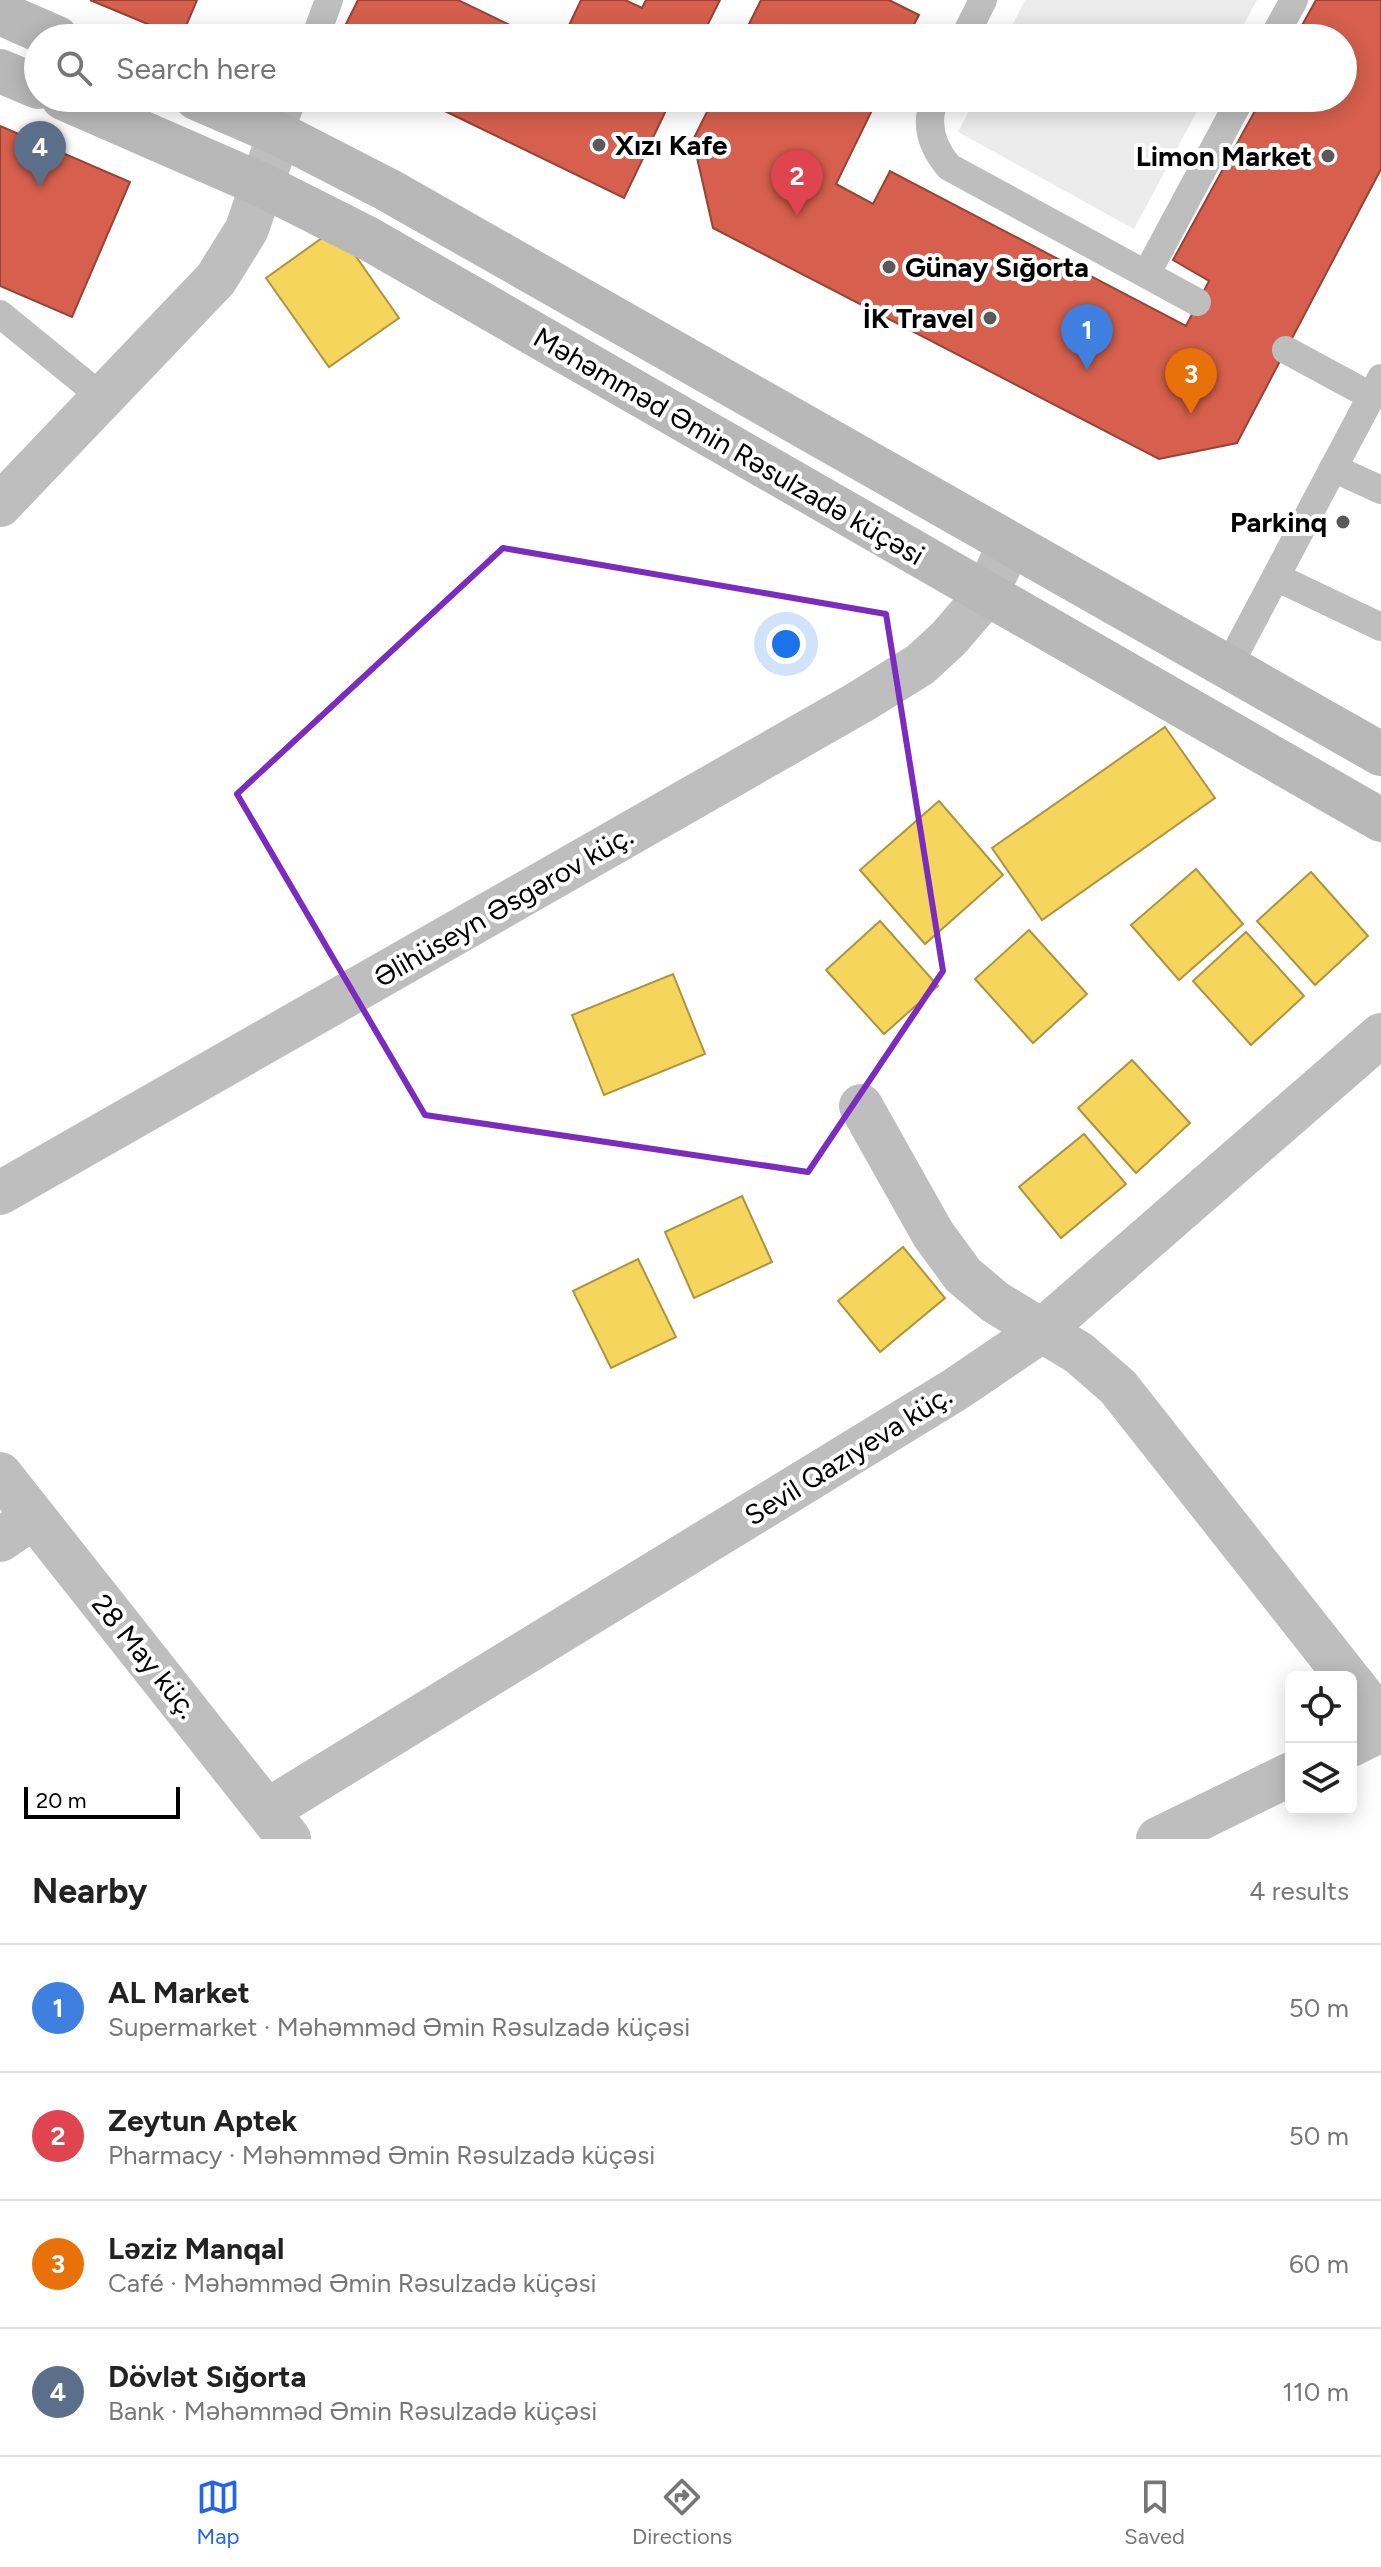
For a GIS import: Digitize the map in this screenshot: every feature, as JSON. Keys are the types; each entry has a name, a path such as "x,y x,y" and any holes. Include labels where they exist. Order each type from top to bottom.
{"main road":[{"path":"0,13 25,24"},
{"path":"0,71 24,81"},
{"name":"Məhəmməd Əmin Rəsulzadə küçəsi","path":"95,112 262,185 369,239 1381,820"},
{"name":"Məhəmməd Əmin Rəsulzadə küçəsi","path":"266,112 286,116 388,190 1381,754"}],"street":[{"path":"0,505 216,279 247,229 286,116"},
{"name":"Əlihüseyn Əsgərov küç.","path":"0,1193 860,702 921,664 986,595 1009,545"},
{"name":"Sevil Qazıyeva küç.","path":"278,1824 1040,1332 1381,1035"},
{"path":"861,1106 933,1234 963,1275 995,1302 1079,1353 1118,1387 1343,1671"},
{"name":"28 May küç.","path":"0,1474 17,1529 278,1824"},
{"path":"1357,1689 1381,1720"},
{"path":"1355,1743 1381,1730"},
{"path":"1158,1839 1285,1777"}],"lane":[{"path":"320,24 329,0"},
{"path":"971,24 983,0"},
{"path":"1281,24 1294,0"},
{"path":"933,112 930,131 934,149 949,167 1197,302"},
{"path":"1147,273 1233,112"},
{"path":"0,314 103,398"},
{"path":"1227,669 1376,387 1286,350"},
{"path":"1333,468 1381,490"},
{"path":"1276,577 1381,627"}],"highlighted area":[{"path":"503,548 886,614 943,971 808,1172 425,1115 237,794"}],"shaded area":[{"path":"1025,0 1257,0 1244,24 1013,24"},
{"path":"969,112 1197,112 1134,229 958,132"}],"building: Homes":[{"path":"336,228 399,318 329,367 266,278"},
{"path":"1165,727 1215,798 1042,920 992,848"},
{"path":"939,801 1003,875 925,944 860,870"},
{"path":"1196,869 1243,924 1179,980 1131,925"},
{"path":"1311,872 1368,936 1315,985 1257,921"},
{"path":"880,921 938,986 884,1034 826,970"},
{"path":"1029,930 1087,994 1033,1043 975,979"},
{"path":"1246,932 1304,996 1251,1045 1193,981"},
{"path":"673,974 705,1054 604,1095 572,1015"},
{"path":"1132,1060 1190,1123 1136,1173 1078,1108"},
{"path":"1084,1134 1126,1184 1061,1238 1019,1187"},
{"path":"742,1196 772,1262 694,1298 665,1232"},
{"path":"903,1247 945,1298 880,1352 838,1301"},
{"path":"638,1259 676,1337 611,1368 573,1291"}],"building: Shops":[{"path":"90,0 197,0 187,24 147,24"},
{"path":"358,0 458,0 508,24 346,24"},
{"path":"581,0 625,0 642,8 646,0 720,0 708,24 570,24"},
{"path":"761,0 889,0 919,15 914,24 749,24"},
{"path":"1316,0 1381,0 1381,169 1237,443 1159,459 713,228 693,140 707,112 871,112 836,184 873,204 890,171 1186,326 1209,281 1173,260 1254,112 1357,112 1357,24 1303,24"},
{"path":"447,112 665,112 624,198"},
{"path":"0,126 130,182 72,317 0,286"}],"place":[{"name":"Xızı Kafe","path":"599,145"},
{"name":"Limon Market","path":"1328,156"},
{"name":"Dövlət Sığorta","path":"40,187"},
{"name":"Zeytun Aptek","path":"797,216"},
{"name":"Günay Sığorta","path":"889,267"},
{"name":"İK Travel","path":"990,318"},
{"name":"AL Market","path":"1087,370"},
{"name":"Ləziz Manqal","path":"1191,414"},
{"name":"Parkinq","path":"1343,522"}]}
